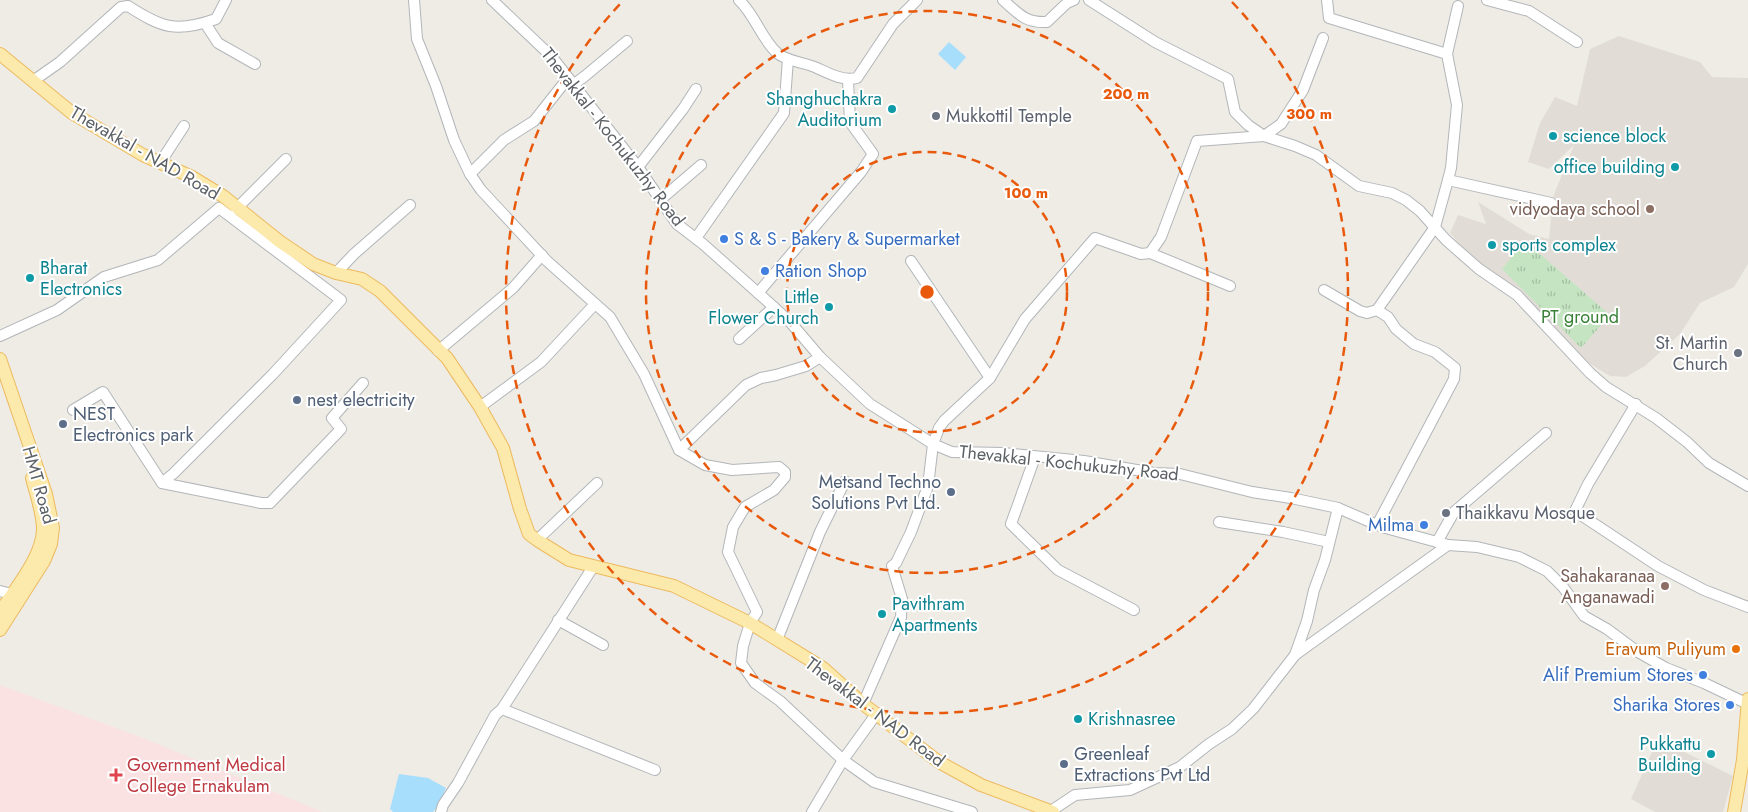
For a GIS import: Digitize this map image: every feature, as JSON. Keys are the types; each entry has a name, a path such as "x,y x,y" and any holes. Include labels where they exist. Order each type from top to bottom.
{"main road":[{"name":"Thevakkal - NAD Road","path":"0,54 72,112 143,155 192,177 222,196 278,241 313,264 336,273 362,279 380,291 447,358 480,406 503,448 529,534 537,540 569,560 674,586 750,623 822,668 863,704 939,762 980,785 1052,812"},
{"name":"HMT Road","path":"0,359 6,382 46,494 51,544 44,561 0,630"},
{"name":"HMT Road","path":"0,384 48,528"},
{"name":"HMT Road","path":"0,612 6,592 37,553 48,528"},
{"path":"1734,812 1745,761 1748,700"}],"street":[{"path":"33,81 60,62 121,7 128,6 152,21 169,27 187,27 216,19 226,0"},
{"path":"414,0 417,39 436,86 454,140 470,174 480,190 542,255 610,317 644,374 679,450 705,465 732,470 779,467 785,472 784,477 774,490 745,507 733,527 728,552 756,612 742,646 741,663 743,668 755,683 780,701 843,760 874,782 972,812"},
{"name":"Thevakkal - Kochukuzhy Road","path":"492,0 552,57 638,167 677,224 696,238 774,307 791,323 820,357 870,404 933,444 952,452 1003,453 1084,461 1154,473 1180,474 1252,492 1338,508 1376,525 1448,545 1476,547 1519,557 1546,571 1563,587 1584,616 1607,629 1638,652 1666,668 1748,704"},
{"path":"739,0 778,54 848,80 857,78 893,24 917,0"},
{"path":"1003,0 1031,22 1047,22 1067,3 1074,0"},
{"path":"1089,0 1155,42 1228,79 1235,112 1248,125 1264,136 1316,155 1359,186 1392,193 1406,200 1420,211 1446,240 1479,269 1517,295 1590,374 1606,387 1636,404 1687,442 1709,463 1748,486"},
{"path":"1327,0 1329,18 1447,54"},
{"path":"1487,0 1530,11 1577,42"},
{"path":"1324,290 1360,312 1367,313 1377,310 1435,227 1451,168 1457,105 1447,54 1458,6"},
{"path":"205,23 218,42 255,64"},
{"path":"1150,253 1161,236 1197,141 1264,136 1281,124 1303,90 1323,38"},
{"path":"470,174 504,140 534,121 570,81 585,76 627,41"},
{"path":"696,238 784,113 788,59"},
{"path":"758,293 861,172 873,154 850,122 848,80"},
{"path":"638,167 683,109 696,89"},
{"path":"160,163 184,126"},
{"path":"236,209 286,159"},
{"path":"660,200 700,165"},
{"path":"1448,180 1551,203"},
{"path":"336,273 354,254 410,206"},
{"path":"0,336 57,310 104,277 158,260 219,208 341,300 273,374 174,473 162,482"},
{"path":"863,704 901,617 902,599 892,566 896,563 911,532 928,486 933,444 944,421 990,378 1025,319 1095,238 1141,254 1150,253 1230,286"},
{"path":"438,351 512,288 542,255"},
{"path":"911,261 990,378"},
{"path":"480,406 540,362 595,304"},
{"path":"739,339 774,307"},
{"path":"1376,525 1454,379 1454,368 1435,352 1414,344 1396,329 1388,317 1377,310"},
{"path":"679,450 746,385 761,378 806,366 820,357"},
{"path":"73,410 103,392 162,482 262,504 270,503 342,429 332,418 363,383"},
{"path":"1636,404 1588,484 1575,510 1658,566 1704,590 1748,607"},
{"path":"1437,542 1454,512 1546,433"},
{"path":"1035,457 1011,524 1058,570 1134,610"},
{"path":"777,640 820,532 845,481"},
{"path":"537,540 598,483"},
{"path":"1295,655 1314,590 1326,560 1338,508"},
{"path":"1218,522 1283,532 1329,542"},
{"path":"1052,812 1075,794 1130,790 1180,767 1232,729 1253,709 1295,655 1448,545"},
{"path":"441,812 443,805 458,783 495,715 502,709 593,566"},
{"path":"558,620 603,645"},
{"path":"502,709 655,770"},
{"path":"812,812 843,760 877,713"}],"shaded area":[{"name":"vidyodaya school","path":"1619,36 1700,62 1712,77 1748,78 1748,264 1734,287 1700,303 1680,334 1645,366 1626,377 1610,376 1572,353 1554,326 1463,248 1450,233 1458,215 1486,224 1478,202 1529,234 1549,239 1553,197 1574,145 1549,169 1528,162 1540,123 1555,97 1577,106 1590,49"},
{"name":"Government Medical College Ernakulam","path":"0,685 143,738 323,812 0,812"},
{"path":"1658,739 1733,776 1723,812 1655,812 1631,799"}],"green space":[{"name":"PT ground","path":"1525,241 1610,315 1581,348 1502,269"}],"water":[{"path":"949,42 966,57 955,70 938,54"},
{"path":"399,774 428,778 446,788 433,812 393,812 390,809"}],"place":[{"name":"Shanghuchakra Auditorium","path":"892,109"},
{"name":"Mukkottil Temple","path":"936,116"},
{"name":"science block","path":"1553,136"},
{"name":"office building","path":"1675,167"},
{"name":"vidyodaya school","path":"1650,209"},
{"name":"S & S - Bakery & Supermarket","path":"724,239"},
{"name":"sports complex","path":"1492,245"},
{"name":"Ration Shop","path":"765,271"},
{"name":"Bharat Electronics","path":"30,278"},
{"name":"Little Flower Church","path":"829,307"},
{"name":"St. Martin Church","path":"1738,353"},
{"name":"nest electricity","path":"297,400"},
{"name":"NEST Electronics park","path":"63,424"},
{"name":"Metsand Techno Solutions Pvt Ltd.","path":"951,492"},
{"name":"Thaikkavu Mosque","path":"1446,513"},
{"name":"Milma","path":"1424,525"},
{"name":"Sahakaranaa Anganawadi","path":"1665,586"},
{"name":"Pavithram Apartments","path":"882,614"},
{"name":"Eravum Puliyum","path":"1736,649"},
{"name":"Alif Premium Stores","path":"1703,675"},
{"name":"Sharika Stores","path":"1730,705"},
{"name":"Krishnasree","path":"1078,719"},
{"name":"Pukkattu Building","path":"1711,754"},
{"name":"Greenleaf Extractions Pvt Ltd","path":"1064,764"},
{"name":"Government Medical College Ernakulam","path":"116,775"}]}
